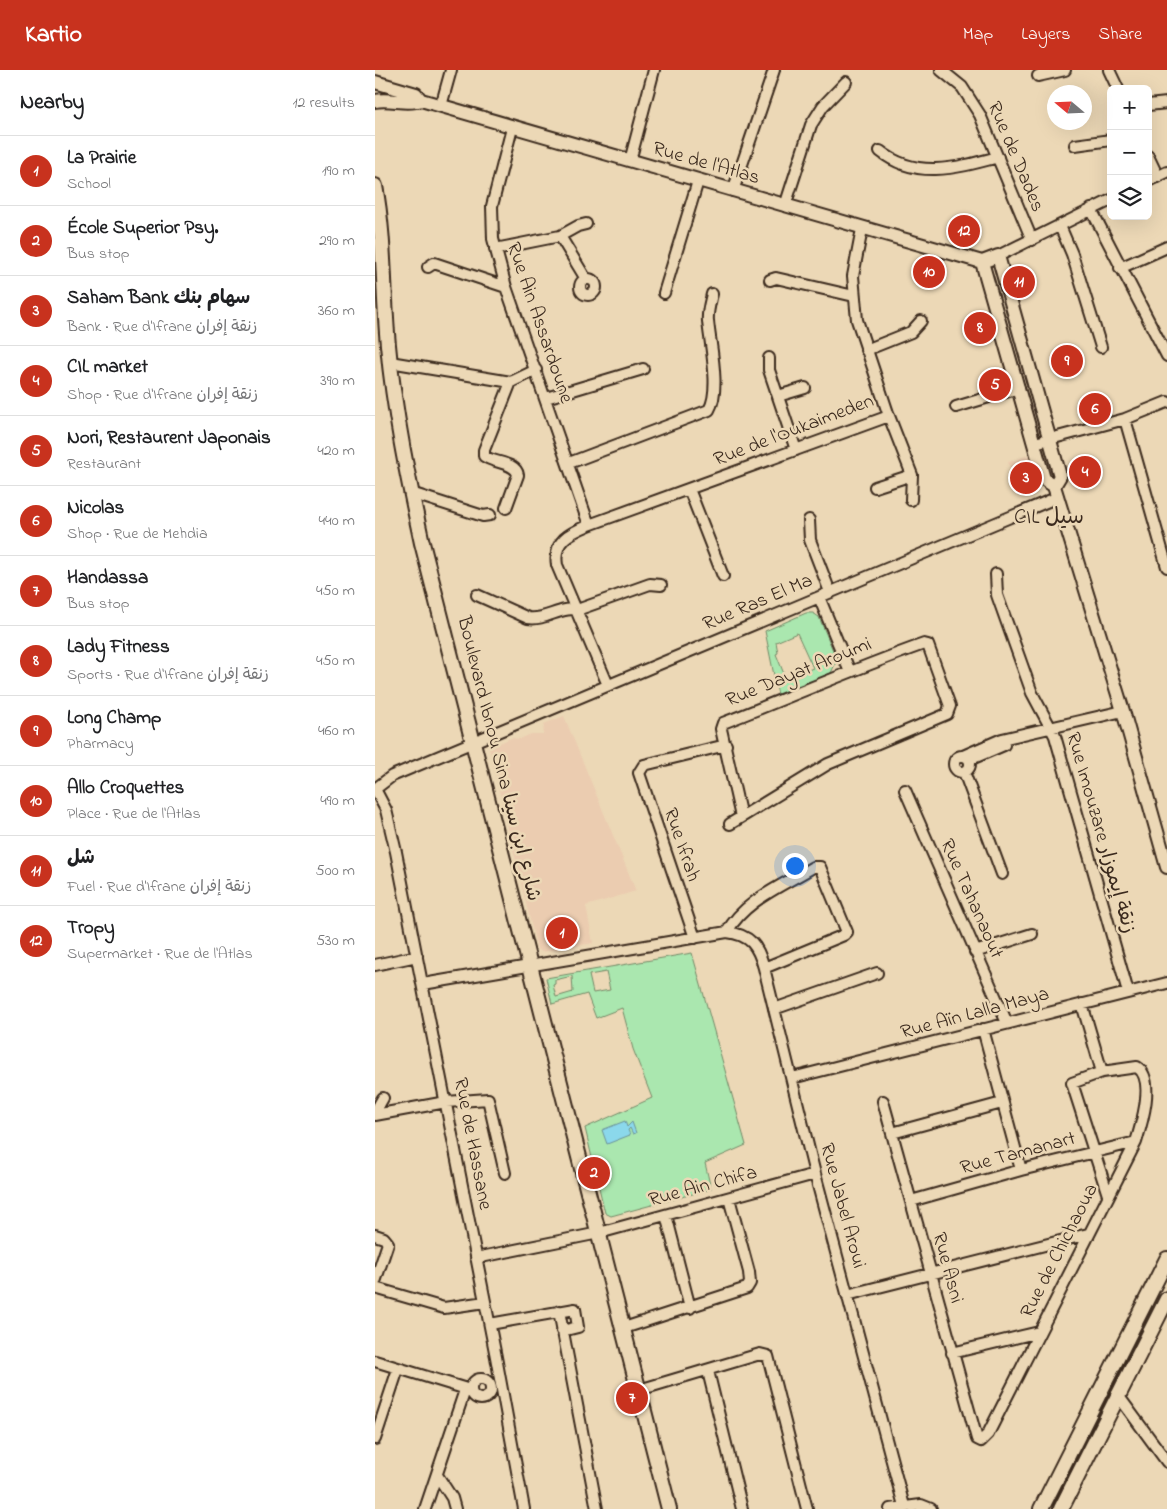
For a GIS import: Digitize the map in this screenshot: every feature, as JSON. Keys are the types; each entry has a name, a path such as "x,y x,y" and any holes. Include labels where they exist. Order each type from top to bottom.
{"main road":[{"name":"Boulevard Ibnou Sina شارع ابن سينا","path":"375,186 380,222 390,362 411,493 422,543 669,1509"},
{"path":"1041,1509 1167,1259"},
{"path":"1061,1509 1117,1394 1167,1300"}],"street":[{"path":"441,106 451,70"},
{"path":"630,161 652,70"},
{"path":"733,191 774,70"},
{"name":"Rue de Dades","path":"941,70 969,96 980,115 1032,240"},
{"path":"1038,76 1065,70"},
{"path":"1109,70 1115,85"},
{"name":"Rue de l'Atlas","path":"375,82 416,94 421,100"},
{"path":"785,206 811,125 823,106 846,82"},
{"name":"Rue de l'Atlas","path":"375,101 390,99 414,102 421,100 512,128 982,262"},
{"path":"1152,104 1167,102"},
{"name":"Rue Ain Assardoune","path":"512,128 492,206 491,229 506,287 569,463 589,525"},
{"path":"1075,144 1107,140"},
{"path":"880,150 903,165 918,169 949,169 998,157"},
{"path":"1152,161 1163,174"},
{"path":"664,293 673,251 698,181"},
{"path":"1107,202 1032,240 982,262 1045,480 1056,491 1123,711 1167,867"},
{"path":"1091,209 1167,356"},
{"path":"495,248 560,236 578,226 586,224"},
{"path":"1060,226 1072,254 1101,347"},
{"name":"Rue de l'Oukaimeden","path":"577,610 557,566 557,553 562,539 567,534 889,416 857,320 853,296 854,268 862,229"},
{"path":"560,236 586,279"},
{"path":"1120,268 1167,247"},
{"path":"998,256 1051,439 1060,476 1056,491"},
{"path":"428,267 434,263 506,287"},
{"path":"770,280 776,278 853,296"},
{"path":"569,463 709,410 712,405 713,386 708,322 712,294"},
{"path":"866,350 911,332 921,321"},
{"path":"769,358 769,370 797,450"},
{"path":"390,362 511,382 536,370"},
{"path":"546,398 643,369"},
{"path":"506,508 518,475 517,471 514,467 489,460 484,456 484,450 511,382"},
{"path":"778,396 805,388"},
{"path":"956,407 1019,388"},
{"path":"1035,443 1125,419 1167,402"},
{"path":"889,416 912,475 911,500"},
{"path":"1125,419 1167,567"},
{"path":"875,487 912,475"},
{"path":"689,489 723,576"},
{"name":"Rue Ras El Ma","path":"375,789 392,776 830,592 1056,491"},
{"path":"411,493 483,516 490,515"},
{"path":"809,520 810,540 830,592"},
{"name":"Rue Imouzare زنقة إيموزار","path":"996,574 997,595 1031,693 1042,716 1052,727 1128,992"},
{"path":"477,595 536,620 567,609 577,610 650,584 661,585"},
{"path":"819,596 850,672"},
{"path":"577,610 608,685"},
{"name":"Rue Dayat Aroumi","path":"924,644 931,648 950,709 947,714 828,764 741,817 721,729 723,723 850,672 924,644"},
{"path":"964,772 957,770 953,764 956,758 966,758 1003,742 1052,727 1123,711"},
{"name":"Rue Ifrah","path":"695,938 639,778 639,771 644,765 726,745"},
{"path":"964,772 969,767 966,758"},
{"path":"964,772 1001,874"},
{"name":"Rue de Hassane","path":"375,789 386,810 390,826 423,984 490,1324 496,1386 524,1509"},
{"name":"Rue Tahanaout","path":"905,790 1007,1023"},
{"path":"730,824 741,817"},
{"path":"423,984 727,932 734,920 751,904 816,866 821,869 847,932 844,935 764,968"},
{"name":"Rue Jabel Aroui","path":"727,932 744,936 754,943 764,968 815,1174 905,1508"},
{"path":"975,952 1032,934"},
{"path":"375,965 417,956"},
{"path":"774,1009 877,973"},
{"name":"Rue Aïn Lalla Maya","path":"791,1078 1167,983"},
{"path":"1082,1004 1102,1072 1072,1083 1108,1195"},
{"path":"983,1029 1021,1170"},
{"name":"Rue de Chichaoua","path":"981,1441 988,1434 1136,1142 1145,1116 1146,1104 1141,1069 1132,1066 1102,1072"},
{"path":"375,1113 383,1098"},
{"path":"375,1113 447,1102 488,1099 505,1173"},
{"name":"Rue Asni","path":"883,1101 974,1435 981,1441"},
{"path":"892,1133 1003,1103"},
{"name":"Rue Tamanart","path":"911,1201 1021,1170 1136,1142"},
{"name":"Rue Ain Chifa","path":"476,1258 599,1233 815,1174"},
{"path":"624,1328 743,1291 750,1283 729,1198"},
{"path":"666,1215 690,1308"},
{"path":"847,1294 1088,1234"},
{"path":"375,1235 387,1240 375,1282"},
{"path":"375,1288 443,1308 485,1302"},
{"path":"490,1324 561,1321 578,1327 574,1309 561,1321"},
{"path":"561,1321 597,1509"},
{"path":"952,1353 1039,1332"},
{"path":"639,1390 760,1354 768,1356 807,1509"},
{"path":"375,1361 468,1390"},
{"path":"376,1435 398,1369"},
{"path":"707,1371 742,1509"},
{"path":"425,1509 468,1390 473,1382 481,1378 496,1386"},
{"path":"1117,1394 1167,1462"},
{"path":"437,1475 452,1498 455,1509"},
{"path":"890,1509 921,1505 931,1509"}],"shaded area":[{"path":"1029,455 1035,475 1034,484 1029,492 1020,497 1008,462"},
{"path":"564,716 636,891 586,906 593,943 542,952 537,949 489,748 511,738 520,739 531,734 543,734 544,724"}],"green space":[{"path":"806,613 813,613 819,617 837,660 831,673 778,695 765,631","holes":["797,633 813,668 786,679 776,654 778,653 776,642"]},
{"path":"692,953 746,1145 705,1163 711,1189 611,1216 605,1213 585,1128 652,1098 633,1049 622,1008 596,1018 587,994 552,1004 546,978","holes":["606,972 610,990 593,993 589,975","572,976 573,992 556,997 553,985 555,980"]}],"water":[{"path":"625,1121 627,1127 632,1122 636,1133 633,1134 630,1128 628,1130 630,1135 607,1144 602,1130"}],"place":[{"name":"Tropy","path":"964,231"},
{"name":"Allo Croquettes","path":"929,272"},
{"name":"شل","path":"1019,282"},
{"name":"Lady Fitness","path":"980,328"},
{"name":"Long Champ","path":"1067,361"},
{"name":"Nori, Restaurent Japonais","path":"995,385"},
{"name":"Nicolas","path":"1095,409"},
{"name":"CIL market","path":"1085,472"},
{"name":"Saham Bank سهام بنك","path":"1026,478"},
{"name":"La Prairie","path":"562,933"},
{"name":"École Superior Psy.","path":"594,1173"},
{"name":"Handassa","path":"632,1398"}],"district":[{"name":"CIL سيل","path":"1049,518"}]}
